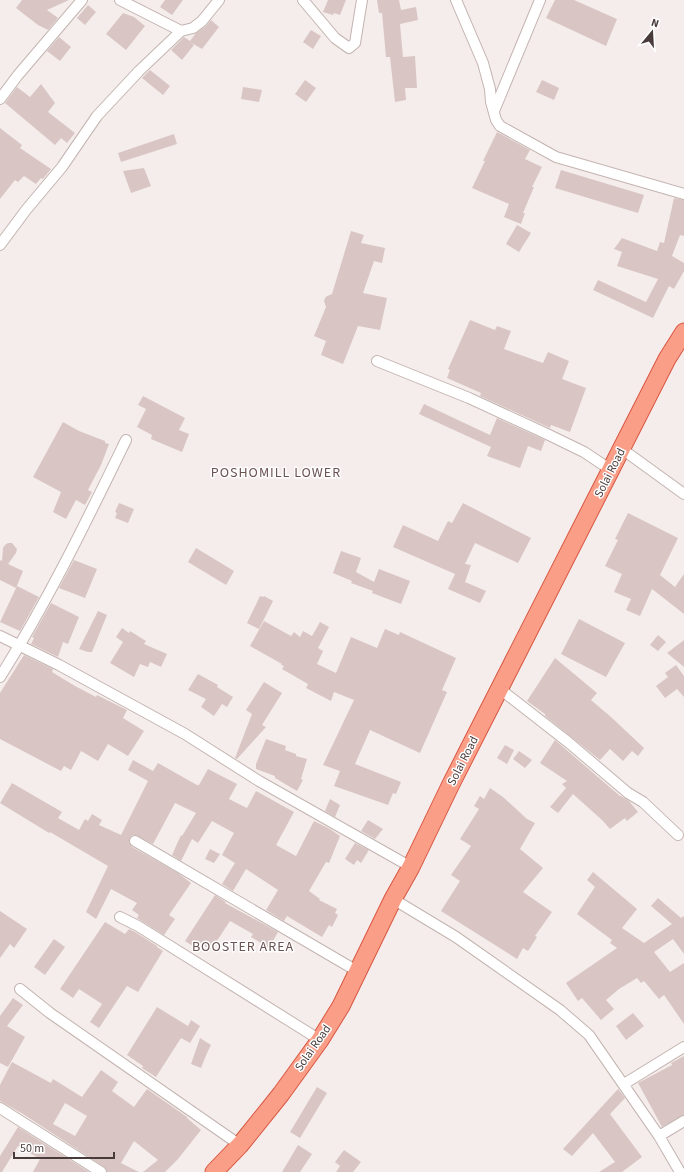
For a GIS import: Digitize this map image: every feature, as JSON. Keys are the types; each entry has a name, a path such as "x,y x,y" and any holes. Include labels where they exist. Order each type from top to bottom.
{"highway":[{"name":"Solai Road","path":"214,1172 240,1145 281,1094 320,1040 341,1006 393,899 411,867 451,784 667,359 684,332"}],"street":[{"path":"0,99 18,75 82,0"},
{"path":"120,0 181,30"},
{"path":"0,245 62,166 97,116 139,71 181,30 193,28 202,21 219,0"},
{"path":"303,0 335,38 349,48 355,42 362,0"},
{"path":"456,0 483,64 490,89 491,102 496,120 500,126 556,157 684,194"},
{"path":"494,111 540,0"},
{"path":"377,361 469,398 533,427 584,452 611,470"},
{"path":"0,677 20,646 76,542 126,440"},
{"path":"622,449 684,494"},
{"path":"0,636 59,665 185,734 259,781 411,867"},
{"path":"500,689 568,742 628,793 644,802 678,835"},
{"path":"135,841 357,972"},
{"path":"393,899 456,937 560,1010 589,1035 659,1136 680,1172"},
{"path":"120,917 138,926 320,1040"},
{"path":"20,990 50,1013 240,1145"},
{"path":"624,1084 684,1047"},
{"path":"0,1108 101,1172"},
{"path":"659,1136 684,1121"}],"building":[{"path":"22,0 69,0 47,10 58,18 48,30 38,25 16,8"},
{"path":"165,0 183,0 172,15 160,7"},
{"path":"328,0 346,0 340,15 334,13 333,15 323,12"},
{"path":"377,0 399,0 401,10 416,7 418,20 400,24 403,57 415,56 417,88 405,88 406,100 395,102 390,57 386,57 382,13 379,13"},
{"path":"555,0 574,0 617,19 606,46 546,18"},
{"path":"88,5 96,12 85,25 77,18"},
{"path":"123,13 134,17 145,26 126,50 106,34"},
{"path":"211,20 219,27 202,49 190,42 194,45 182,60 171,50 184,37 190,41 196,33 206,26"},
{"path":"311,30 321,36 313,49 303,42"},
{"path":"59,37 71,47 60,61 47,51"},
{"path":"150,70 170,86 163,95 142,78"},
{"path":"305,80 316,88 306,102 295,94"},
{"path":"542,80 559,88 554,100 536,92"},
{"path":"41,84 55,103 48,112 75,133 67,143 61,138 55,145 5,103 17,87 30,97"},
{"path":"243,87 262,90 259,102 241,99"},
{"path":"0,128 22,145 20,148 51,169 43,179 41,178 36,184 24,176 18,182 15,180 0,199"},
{"path":"497,132 530,150 525,159 542,167 532,187 534,187 523,213 525,213 521,224 504,217 509,204 472,188"},
{"path":"174,134 177,144 121,162 118,153"},
{"path":"144,168 151,186 131,193 123,171"},
{"path":"561,170 644,195 638,213 555,188"},
{"path":"674,198 684,200 684,236 680,235 672,256 684,263 684,271 674,289 669,286 653,318 593,290 598,280 646,302 658,279 617,266 622,252 614,249 622,238 657,251 660,242 664,243"},
{"path":"517,225 531,233 519,252 506,244"},
{"path":"351,231 364,235 361,243 385,248 382,263 374,261 363,293 387,298 380,330 358,326 343,364 321,355 326,341 314,336 326,307 324,301 325,298 332,294"},
{"path":"470,320 495,330 497,326 511,331 504,349 543,363 548,352 569,361 562,379 586,388 570,432 551,425 550,428 480,396 481,393 447,378 450,370 448,369"},
{"path":"143,396 185,418 179,430 189,434 182,452 151,439 152,435 137,427 146,409 138,405"},
{"path":"424,404 490,435 497,418 545,440 541,451 528,446 520,468 487,456 491,447 419,414"},
{"path":"63,422 79,431 109,444 101,465 88,490 92,492 85,505 76,500 66,519 53,512 61,492 33,477"},
{"path":"119,503 134,509 128,523 115,518 117,513 115,512"},
{"path":"463,503 531,538 518,563 475,543 465,564 471,565 465,582 486,591 480,603 448,589 455,574 393,547 403,525 438,541 448,521 452,523"},
{"path":"628,513 678,538 660,575 675,587 684,574 684,614 652,589 640,616 626,610 631,599 614,592 622,574 605,566 618,540 615,539"},
{"path":"8,543 12,543 17,549 16,553 8,564 23,571 16,588 0,580 0,560 2,561 3,548"},
{"path":"196,548 234,571 226,585 188,562"},
{"path":"341,551 361,558 356,572 374,582 379,569 410,581 401,604 372,593 373,591 351,583 352,581 333,573"},
{"path":"74,560 97,569 85,598 59,588"},
{"path":"17,586 39,597 20,631 0,622"},
{"path":"260,596 264,596 273,601 259,629 247,623"},
{"path":"51,603 79,617 68,644 63,642 58,657 31,644 34,638 32,637"},
{"path":"98,611 107,615 92,652 79,649"},
{"path":"579,619 625,643 606,677 561,654"},
{"path":"264,621 291,636 294,632 300,637 303,631 312,636 320,622 329,627 318,648 323,651 317,664 336,673 351,637 377,648 385,629 399,635 400,632 456,658 442,690 447,692 420,753 370,730 355,764 401,782 396,794 393,793 388,805 334,786 340,771 323,765 354,700 334,692 331,701 306,688 308,684 282,669 284,666 281,665 282,664 250,646"},
{"path":"122,628 146,641 144,644 167,654 161,667 150,662 148,667 140,664 134,677 110,663 123,642 116,637"},
{"path":"658,635 666,642 658,651 650,645"},
{"path":"684,640 684,667 667,653"},
{"path":"24,655 53,669 52,672 75,686 127,710 123,718 144,731 128,756 108,744 98,761 81,751 71,770 64,766 61,771 0,739 0,693"},
{"path":"555,658 597,693 591,700 644,748 638,756 632,751 623,761 610,749 600,760 545,716 545,714 527,701"},
{"path":"676,665 684,676 684,697 677,689 665,698 656,686 668,677 665,673"},
{"path":"198,674 218,685 217,687 233,697 227,707 222,704 214,716 201,707 206,699 188,690"},
{"path":"264,682 282,693 262,725 266,727 237,759 235,758 252,714 246,710"},
{"path":"266,739 286,746 285,750 296,754 296,756 307,759 301,779 303,780 297,791 275,778 275,776 256,769 256,764"},
{"path":"555,740 620,796 629,801 638,812 627,821 625,818 610,829 573,794 558,813 550,807 566,788 562,784 567,781 540,763"},
{"path":"505,745 514,750 507,764 497,758"},
{"path":"519,751 532,760 525,768 513,759"},
{"path":"133,760 153,771 158,763 197,785 199,785 208,769 237,784 229,799 247,808 256,791 294,812 276,845 296,856 314,821 340,836 329,863 326,862 309,891 320,899 319,900 337,909 335,913 338,915 332,927 329,925 322,937 287,916 284,921 266,910 278,890 246,869 233,891 222,884 235,863 222,855 234,833 212,821 198,843 192,839 181,861 172,855 181,835 182,836 196,813 175,803 153,844 135,835 131,836 129,841 132,847 178,873 191,883 169,915 175,919 164,935 137,918 139,915 132,910 137,903 111,889 96,919 86,912 108,866 50,832 49,833 0,803 12,783 62,812 58,818 79,830 85,819 88,821 92,814 102,820 99,825 121,835 148,781 128,770"},
{"path":"490,788 503,797 527,819 535,823 520,849 543,868 523,892 552,912 535,936 537,937 528,951 523,948 517,959 441,911 460,881 451,875 471,846 460,839 479,809 474,806 480,796 484,799"},
{"path":"330,799 340,805 335,817 325,811"},
{"path":"368,820 383,829 375,839 361,831"},
{"path":"355,843 369,850 361,863 357,860 354,865 345,859"},
{"path":"210,849 220,854 214,863 205,859"},
{"path":"593,872 637,909 622,928 644,943 672,924 651,906 658,898 681,918 684,916 684,954 673,939 654,952 670,972 684,963 684,1024 664,995 659,999 644,981 641,983 637,978 619,989 606,1000 614,1009 601,1020 582,998 578,1001 566,983 617,948 610,943 612,940 577,914 595,887 587,880"},
{"path":"215,895 226,902 225,903 278,932 269,948 251,937 253,934 230,921 211,950 200,943 196,948 185,941"},
{"path":"0,911 27,929 14,948 10,944 0,958"},
{"path":"105,922 125,934 129,929 135,932 163,951 138,992 127,986 99,1028 90,1022 102,1004 79,989 73,998 60,989"},
{"path":"54,939 65,947 45,975 34,967"},
{"path":"13,998 23,1005 7,1026 25,1037 8,1067 0,1063 0,1016"},
{"path":"157,1007 188,1026 191,1020 200,1026 190,1043 181,1038 156,1077 142,1068 143,1066 127,1055"},
{"path":"633,1013 644,1026 626,1040 616,1026"},
{"path":"200,1038 211,1045 201,1068 191,1064"},
{"path":"684,1056 684,1115 662,1127 638,1083 672,1065 671,1063"},
{"path":"12,1062 51,1083 53,1079 82,1097 101,1070 118,1082 112,1091 134,1107 147,1089 187,1117 201,1130 178,1159 165,1172 143,1172 158,1160 134,1141 121,1163 139,1172 107,1172 104,1167 23,1114 0,1101 0,1085","holes":["65,1103 87,1116 75,1136 53,1124"]},
{"path":"317,1087 327,1093 300,1138 290,1132"},
{"path":"618,1089 625,1098 610,1114 642,1157 622,1172 599,1172 615,1162 593,1133 572,1156 563,1149"},
{"path":"18,1127 89,1172 33,1172 40,1159 18,1146 2,1172 0,1172 0,1156"},
{"path":"298,1145 312,1154 300,1172 282,1172"},
{"path":"344,1150 361,1162 353,1172 336,1172 340,1166 335,1162"}],"district":[{"name":"POSHOMILL LOWER","path":"276,473"},
{"name":"BOOSTER AREA","path":"243,947"}]}
